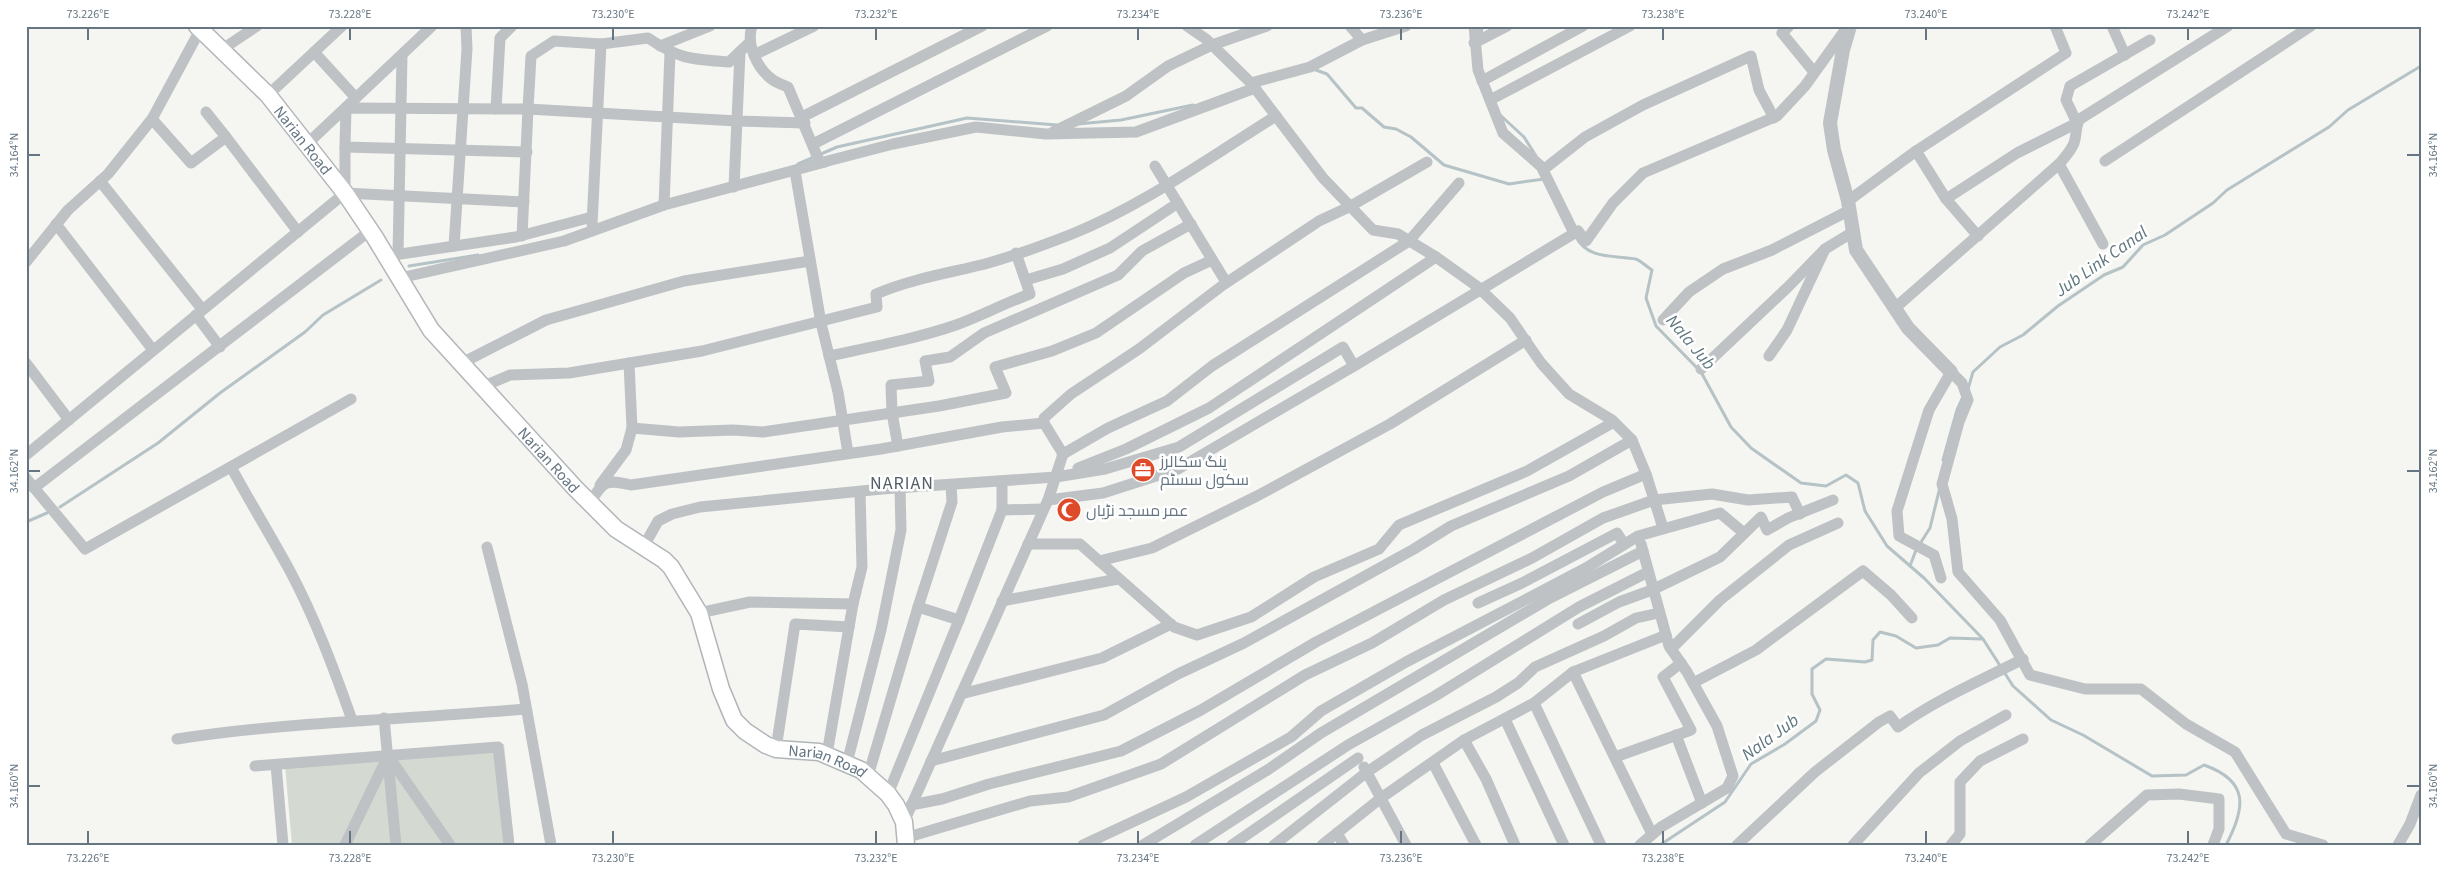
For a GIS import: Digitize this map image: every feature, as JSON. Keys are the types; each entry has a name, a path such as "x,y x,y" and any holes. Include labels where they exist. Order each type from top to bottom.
{"main road":[{"name":"Narian Road","path":"198,28 268,95 345,193 371,230 392,255 400,278 432,330 590,503 616,528 644,546 671,567 699,613 721,689 734,720 745,731 766,745 776,748 827,754 847,763 868,776 888,794 904,822 906,842"}],"street":[{"path":"221,50 257,26"},
{"path":"268,95 342,26"},
{"path":"307,144 432,26"},
{"path":"454,246 463,109 466,26"},
{"path":"496,109 500,38 512,26"},
{"path":"660,46 710,26"},
{"path":"752,26 749,43 754,55 772,80 788,87 820,163 825,162"},
{"path":"754,55 814,26"},
{"path":"346,108 528,109 737,122 803,120 982,26"},
{"path":"813,144 1047,26"},
{"path":"1187,26 1212,45 1253,85 1323,178 1373,230 1398,234 1436,258 1480,290 1510,318 1541,363 1569,394 1614,422 1632,440 1646,474 1663,528"},
{"path":"1046,134 1126,96 1168,66 1212,45 1267,26"},
{"path":"1350,26 1362,40"},
{"path":"400,278 564,241 664,206 893,144 976,128 1046,134 1136,132 1253,85 1310,67 1362,40 1406,26"},
{"path":"1474,26 1474,43 1478,70 1504,134 1544,170 1574,233"},
{"path":"1474,43 1507,26"},
{"path":"1482,81 1583,26"},
{"path":"1490,100 1630,26"},
{"path":"1789,26 1782,33 1814,72"},
{"path":"1002,510 1103,493 1178,469 1354,366 1574,233 1578,231 1586,241 1613,203 1643,173 1774,118 1805,86 1849,26"},
{"path":"1849,26 1830,123 1834,150 1849,206 1856,250 1908,328 1962,383 1968,400 1959,422 1942,484 1952,519 1958,572 2000,620 2023,659 2030,675 2085,689 2141,689 2186,724 2235,752 2286,834 2323,845"},
{"path":"1663,320 1688,292 1723,269 1772,250 1849,206 1916,151 2066,54 2055,26"},
{"path":"2112,26 2125,54"},
{"path":"1946,199 2017,153 2077,123 2094,109 2228,26"},
{"path":"2105,161 2311,26"},
{"path":"26,262 56,224 100,181 152,119 198,28"},
{"path":"522,236 531,56 554,42 601,44 648,38 670,53 690,60 729,62 749,43"},
{"path":"1895,308 2060,164 2075,141 2077,123 2066,100 2070,86 2150,40"},
{"path":"591,231 601,44"},
{"path":"314,52 356,98"},
{"path":"734,187 740,52"},
{"path":"664,206 670,53"},
{"path":"402,55 400,196 392,255 522,236 592,217"},
{"path":"1544,170 1584,138 1643,105 1751,56 1759,90 1774,118"},
{"path":"345,193 346,108"},
{"path":"206,112 298,232"},
{"path":"484,386 510,375 569,373 702,351 877,306 876,294 894,286 987,263 1072,234 1167,185 1276,116"},
{"path":"152,119 191,163 226,137"},
{"path":"345,147 527,152"},
{"path":"1916,151 1946,199 1978,236"},
{"path":"1063,454 1044,423 1047,414 1070,394 1139,348 1226,282 1319,222 1427,162"},
{"path":"2060,164 2103,244"},
{"path":"1156,166 1226,282"},
{"path":"795,171 820,322 843,421 848,453"},
{"path":"100,181 199,312 220,347"},
{"path":"904,822 1028,544 1056,477 1063,454 1108,428 1167,401 1212,366 1410,241 1459,183"},
{"path":"26,455 345,193 524,202"},
{"path":"1026,280 1063,269 1110,248 1178,204"},
{"path":"56,224 153,350"},
{"path":"898,446 892,414 891,385 929,381 925,361 950,357 984,333 1118,275 1142,251 1190,224"},
{"path":"351,399 85,549 30,483 220,347 371,230"},
{"path":"1701,369 1788,287 1825,249 1853,232"},
{"path":"1769,356 1787,330 1825,249"},
{"path":"829,356 925,335 958,324 1002,304 1030,294 1016,253"},
{"path":"1056,477 1126,449 1209,408 1339,320 1436,258"},
{"path":"632,428 679,432 733,430 763,432 892,414 1006,393 995,367 1052,351 1096,333 1184,273 1212,260"},
{"path":"462,363 546,320 684,281 810,261"},
{"path":"1099,561 1152,548 1258,496 1390,424 1526,340"},
{"path":"644,546 658,521 672,514 700,507 900,488 1056,477 1104,469 1179,447 1343,347 1354,366"},
{"path":"26,363 69,420"},
{"path":"590,503 600,485 626,450 632,428 629,363"},
{"path":"1941,578 1934,555 1899,536 1898,511 1929,410 1951,372"},
{"path":"1028,544 1080,544 1171,624 1197,635 1250,617 1314,577 1379,549 1399,525 1527,471 1614,422"},
{"path":"600,485 613,480 631,485 898,446 1002,427 1044,423"},
{"path":"931,761 1104,715 1178,674 1244,643 1452,526 1568,476 1632,440"},
{"path":"231,467 290,571 334,668 352,720"},
{"path":"911,805 942,799 989,784 1121,751 1201,710 1316,642 1603,492 1646,474"},
{"path":"888,794 1002,510 1002,482"},
{"path":"868,776 918,607 952,502 951,485"},
{"path":"847,763 881,630 901,530 900,488"},
{"path":"827,754 853,604 862,567 860,492"},
{"path":"906,842 1030,801 1068,796 1161,764 1305,675 1372,643 1444,600 1532,558 1603,518 1654,500 1712,494 1748,500 1792,497 1800,514"},
{"path":"1578,624 1618,602 1652,590 1720,556 1761,517 1767,530 1833,500"},
{"path":"1083,845 1186,797 1291,737 1321,711 1406,662 1586,568 1638,536 1720,513 1744,533"},
{"path":"1672,649 1720,600 1789,544 1838,523"},
{"path":"1478,603 1617,533 1624,544"},
{"path":"1638,536 1666,636 1717,726 1733,776 1727,788 1652,834 1640,845"},
{"path":"487,547 522,684 551,845"},
{"path":"1143,845 1269,769 1321,733 1550,598 1643,550"},
{"path":"1693,683 1756,650 1863,571 1891,595 1912,618"},
{"path":"1196,845 1348,745 1435,696 1579,606 1648,572"},
{"path":"1002,601 1118,579"},
{"path":"699,613 750,602 853,604"},
{"path":"918,607 959,620"},
{"path":"1274,845 1368,772 1422,735 1496,697 1518,683 1535,667 1604,636 1636,618 1659,613"},
{"path":"776,748 795,624 849,627"},
{"path":"961,694 1102,658 1171,624"},
{"path":"1324,844 1381,798 1464,740 1534,703 1573,672 1666,636"},
{"path":"1736,845 1815,772 1879,722 1890,716 1898,727 1923,709 1961,688 2023,659"},
{"path":"1615,757 1691,730 1662,676 1681,663"},
{"path":"1573,672 1652,834"},
{"path":"1534,703 1601,845"},
{"path":"177,739 231,730 525,709"},
{"path":"1853,845 1919,772 1960,741 2006,715"},
{"path":"384,718 396,845"},
{"path":"1505,719 1564,845"},
{"path":"1676,735 1702,803"},
{"path":"1951,845 1960,834 1960,782 1980,761 2024,739"},
{"path":"1464,740 1486,779 1515,845"},
{"path":"1348,745 1368,772 1406,845"},
{"path":"255,766 498,747 510,845"},
{"path":"346,845 388,756"},
{"path":"388,756 450,845"},
{"path":"1232,845 1358,758"},
{"path":"1433,763 1476,845"},
{"path":"276,765 283,845"},
{"path":"2090,845 2147,795 2179,794 2218,799 2219,829 2213,845"},
{"path":"2398,845 2410,824 2421,795"},
{"path":"1337,833 1344,845"}],"shaded area":[{"path":"504,744 514,842 482,845 292,845 285,765"}],"waterway":[{"name":"Nala Jub","path":"1481,36 1482,26"},
{"name":"Jub Link Canal","path":"1968,389 1973,372 2000,347 2023,335 2058,306 2104,275 2123,267 2143,245 2165,235 2213,203 2227,190 2329,127 2348,110 2421,66"},
{"path":"1313,69 1327,74 1356,108 1362,108 1384,127 1396,129 1411,137 1444,165 1509,184 1544,179"},
{"path":"1078,124 1121,120 1193,105"},
{"name":"Nala Jub","path":"1499,114 1524,137 1536,156"},
{"path":"798,164 837,147 967,118 1057,125"},
{"name":"Nala Jub","path":"1576,237 1587,250 1603,255 1636,259 1652,270 1646,298 1656,326 1701,372 1731,427 1751,448 1801,483 1826,486 1846,475 1858,483 1865,511 1887,546 1924,578 1983,639 2013,686 2051,720 2083,735 2152,776 2186,775 2204,765 2219,771 2229,779 2236,787 2240,807 2233,831 2226,845"},
{"path":"409,266 478,255"},
{"path":"60,507 158,443 220,393 305,332 323,315 381,280"},
{"name":"Jub Link Canal","path":"1943,460 1957,410 1963,397"},
{"name":"Jub Link Canal","path":"1910,566 1916,550 1930,528 1939,491"},
{"path":"26,522 47,513"},
{"name":"Nala Jub","path":"1660,845 1725,802 1751,764 1785,744 1816,721 1820,710 1812,694 1812,669 1826,659 1865,662 1872,660 1873,640 1880,632 1896,636 1916,648 1938,645 1950,638 1982,639"}],"place":[{"name":"ینگ سکالرز سکول سسٹم","path":"1143,470"},
{"name":"عمر مسجد نڑیاں","path":"1069,510"}],"district":[{"name":"NARIAN","path":"902,483"}]}
